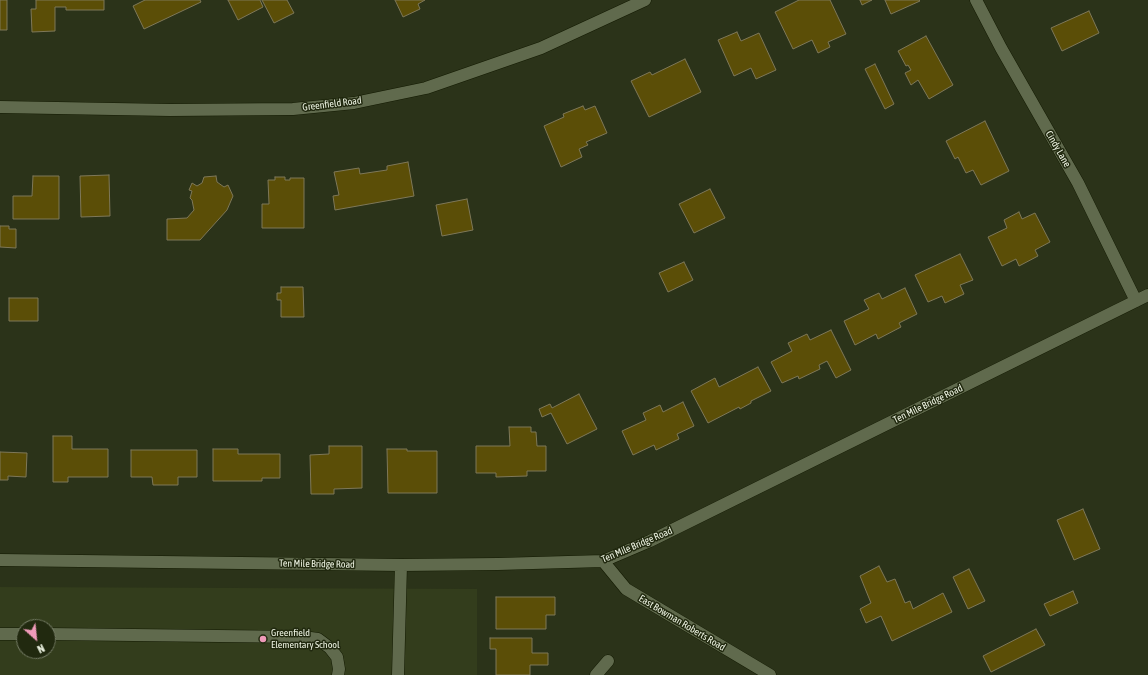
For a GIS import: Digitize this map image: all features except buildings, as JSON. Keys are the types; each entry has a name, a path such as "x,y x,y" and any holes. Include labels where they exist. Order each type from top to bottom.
{"street":[{"name":"Greenfield Road","path":"0,107 170,110 293,109 354,103 426,88 541,48 645,0"},
{"name":"Cindy Lane","path":"976,0 1001,48 1078,183 1136,301"},
{"name":"Ten Mile Bridge Road","path":"0,560 401,565 603,561 650,541 1148,295"},
{"name":"East Bowman Roberts Road","path":"603,561 626,589 770,675"},
{"path":"398,675 401,565"},
{"path":"0,634 16,634"},
{"path":"56,634 303,637 318,639 330,648 337,657 339,669 338,675"},
{"path":"596,675 608,661"}],"shaded area":[{"name":"Greenfield Elementary School","path":"0,587 477,589 477,675 0,675"}],"place":[{"name":"Greenfield Elementary School","path":"263,639"}]}
